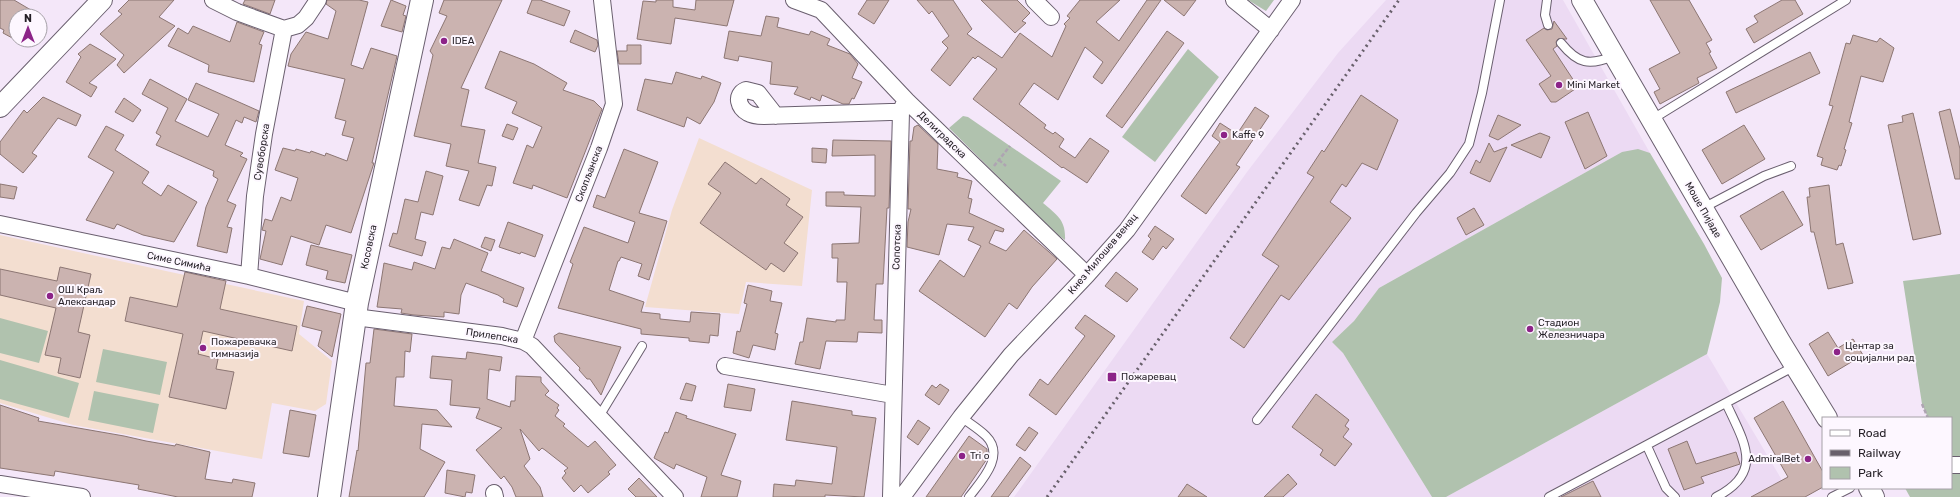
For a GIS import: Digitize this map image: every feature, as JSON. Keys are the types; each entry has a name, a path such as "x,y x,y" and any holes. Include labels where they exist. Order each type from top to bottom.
{"main road":[{"name":"Косовска","path":"329,497 356,310 422,0"}],"street":[{"path":"0,107 102,0"},
{"path":"213,0 237,12 284,29 298,25 306,18 318,0"},
{"name":"Скопљанска","path":"523,341 599,148 614,104 602,0"},
{"name":"Делиградска","path":"794,0 820,10 904,106 1087,275"},
{"path":"1034,0 1051,17"},
{"path":"1234,0 1271,30"},
{"name":"Кнез Милошев венац","path":"902,497 961,417 1011,355 1087,275 1127,230 1292,0"},
{"name":"Моше Пијаде","path":"1582,0 1795,366 1826,417"},
{"name":"Сувоборска","path":"249,276 255,196 264,134 284,29"},
{"path":"776,116 904,106"},
{"name":"Сопотска","path":"891,497 893,395 904,106"},
{"name":"Симе Симића","path":"0,224 249,276 356,310"},
{"name":"Прилепска","path":"356,310 502,336 523,341 532,346 600,415 675,497"},
{"path":"725,366 893,395"},
{"path":"0,484 82,497"}],"lane":[{"path":"1257,420 1416,213 1450,172 1469,144 1482,93 1500,0"},
{"path":"1547,0 1545,15 1548,25"},
{"path":"1651,120 1846,0"},
{"path":"1561,43 1571,55 1581,61 1599,62 1614,56"},
{"path":"1703,209 1764,176 1790,166"},
{"path":"600,415 642,346"},
{"path":"1549,497 1795,366"},
{"path":"1716,497 1730,490 1736,484 1744,470 1747,455 1744,440 1726,403"},
{"path":"961,417 986,436 993,447 994,454 990,468 969,497"},
{"path":"1647,446 1666,488 1675,497"},
{"path":"1832,497 1848,489"}],"path":[{"path":"991,170 1010,146"},
{"path":"999,160 1006,166"},
{"path":"1922,404 1928,417"}],"shaded area":[{"path":"1386,0 1563,0 1650,153 1622,152 1379,288 1354,321 1332,342 1343,353 1432,497 1014,497 1247,172 1338,53"},
{"path":"699,138 812,190 802,286 746,282 739,314 645,307 672,210"},
{"name":"Пожаревачка гимназија","path":"0,235 304,301 299,334 332,361 326,404 315,411 272,403 262,459 73,425 0,403"},
{"path":"1707,354 1792,497 1446,497"}],"green space":[{"path":"1248,0 1274,0 1266,11"},
{"path":"1188,49 1219,77 1155,162 1122,137"},
{"path":"963,116 968,117 1061,181 1043,203 1060,218 1064,227 1065,240 1055,233 949,128"},
{"name":"Стадион Железничара","path":"1638,149 1650,153 1704,244 1722,278 1720,302 1707,354 1446,497 1432,497 1343,353 1332,342 1354,321 1379,288 1622,152"},
{"path":"1960,274 1960,497 1910,497 1906,489 1952,489 1952,417 1928,417 1922,404 1903,281"},
{"path":"0,318 48,331 39,363 0,353"},
{"path":"103,349 167,362 160,395 96,382"},
{"path":"0,360 79,383 69,418 0,399"},
{"path":"94,391 159,404 153,433 88,420"}],"building":[{"path":"0,0 14,0 28,8 8,8 8,36 3,33 4,30 0,28"},
{"path":"129,0 174,0 159,17 175,26 124,73 117,65 124,55 100,34 122,14 118,11"},
{"path":"245,0 275,0 270,14 243,4"},
{"path":"327,0 359,0 368,2 351,65 363,69 371,48 397,56 372,163 374,163 351,233 326,225 319,245 291,236 282,265 260,259 266,231 262,230 265,219 272,221 281,197 291,201 298,178 275,170 283,148 295,151 296,149 310,153 311,151 325,156 326,153 347,161 354,138 342,135 346,121 335,118 345,79 288,66 291,54 306,32 328,39 336,11 326,4"},
{"path":"391,0 406,6 403,15 406,16 402,32 381,26"},
{"path":"444,0 502,0 461,88 469,90 461,126 485,130 478,163 496,167 492,186 487,185 479,206 459,200 469,171 446,166 451,144 414,136 433,55 430,51 447,16 439,13"},
{"path":"532,0 540,0 570,11 564,26 527,13"},
{"path":"656,0 673,0 673,7 695,10 696,0 734,0 727,26 675,18 671,44 637,39 643,1 656,2"},
{"path":"867,0 889,0 874,24 858,14"},
{"path":"917,0 953,0 972,29 967,34 1002,58 1020,33 1052,57 1066,26 1064,24 1070,18 1067,16 1080,0 1120,0 1096,22 1119,41 1147,0 1161,0 1102,84 1093,77 1103,62 1085,47 1058,100 1034,83 1019,104 1046,125 1044,128 1053,134 1055,132 1064,139 1059,147 1075,158 1090,138 1109,151 1087,183 1063,167 1062,168 973,99 997,69 978,56 975,59 973,57 950,86 931,70 948,48 942,42 949,36 932,11 929,14"},
{"path":"981,0 1017,0 1030,13 1022,21 1026,23 1015,33"},
{"path":"1164,0 1196,0 1184,16"},
{"path":"1650,0 1689,0 1712,40 1706,43 1711,52 1709,53 1717,68 1697,78 1699,83 1660,104 1654,92 1660,89 1649,69 1680,53"},
{"path":"1782,0 1795,0 1803,14 1754,43 1746,29 1758,22 1754,16"},
{"path":"766,16 779,18 777,27 809,35 811,31 830,39 827,45 850,54 858,64 852,78 862,82 854,99 852,98 849,104 843,104 822,95 820,101 811,97 810,100 794,94 798,87 770,84 772,62 739,56 738,61 724,58 729,31 761,36"},
{"path":"1554,21 1567,39 1558,39 1556,42 1557,46 1553,49 1578,87 1556,102 1551,102 1539,84 1551,76 1526,40 1544,28 1547,30 1552,29"},
{"path":"237,22 264,32 259,44 262,45 254,82 208,72 209,65 168,46 178,28 188,34 193,26 230,42"},
{"path":"575,30 597,40 598,45 595,52 570,42"},
{"path":"1167,31 1184,43 1122,128 1106,116"},
{"path":"1853,35 1877,42 1880,38 1894,48 1883,82 1861,76 1849,122 1852,123 1844,149 1846,150 1841,166 1839,165 1837,170 1821,165 1823,158 1817,156 1833,106 1829,105 1846,43 1850,44"},
{"path":"90,44 116,59 89,83 97,87 91,97 66,82 81,57 78,54"},
{"path":"627,45 641,45 641,64 619,64 617,51 627,51"},
{"path":"500,51 534,64 567,83 563,90 594,101 602,109 567,198 533,185 532,189 513,183 527,145 533,148 542,127 512,113 517,102 485,88"},
{"path":"1810,52 1820,73 1736,113 1726,92"},
{"path":"676,72 701,79 702,76 721,83 714,102 700,124 687,117 684,127 637,110 645,79 672,84"},
{"path":"150,79 187,99 175,121 208,137 219,114 188,100 196,83 259,111 256,122 244,117 242,123 236,120 225,145 243,153 240,156 247,159 227,201 236,205 227,227 232,228 227,253 197,246 206,207 218,179 213,176 214,171 156,145 161,136 156,133 168,108 142,94"},
{"path":"1361,95 1398,120 1377,170 1362,163 1346,187 1342,184 1330,202 1351,218 1289,300 1281,295 1244,348 1230,338 1279,266 1262,255 1314,177 1307,173 1322,150 1324,152"},
{"path":"43,97 81,115 76,126 58,118 32,153 37,156 23,173 0,154 0,142 24,110 27,113"},
{"path":"124,98 141,110 133,122 115,112"},
{"path":"1255,107 1269,116 1236,165 1240,167 1206,214 1181,196 1220,142 1212,136 1220,123 1237,134"},
{"path":"1950,109 1960,149 1960,179 1955,179 1939,112"},
{"path":"1588,112 1607,156 1585,169 1565,122"},
{"path":"1913,113 1941,234 1913,240 1888,125 1903,122 1902,116"},
{"path":"1498,115 1521,125 1498,140 1489,136"},
{"path":"507,124 518,128 513,140 502,136"},
{"path":"918,125 938,144 937,169 958,173 957,177 972,181 968,198 972,199 969,213 1004,229 1003,232 995,230 989,243 1006,251 1024,230 1057,259 1032,287 1017,309 1009,303 985,337 919,291 940,260 964,277 981,246 968,240 974,227 947,224 939,255 907,247 908,222 911,209 908,209 910,141 912,141 914,127"},
{"path":"1744,125 1765,159 1722,184 1702,150"},
{"path":"106,126 124,135 115,150 149,172 142,183 161,196 168,185 197,202 174,242 143,235 117,224 114,229 86,220 114,172 88,157"},
{"path":"1540,133 1550,137 1541,158 1511,145"},
{"path":"833,140 891,141 889,208 887,208 883,284 876,284 874,320 882,320 882,333 858,332 857,342 826,341 820,369 795,364 800,342 803,342 807,318 836,322 836,320 845,320 847,282 837,282 838,258 832,258 832,244 859,243 861,207 826,206 826,192 844,192 844,195 875,196 875,155 832,156"},
{"path":"1489,143 1494,152 1507,147 1490,182 1470,173 1476,160 1480,163"},
{"path":"812,148 827,149 826,163 812,162"},
{"path":"624,149 658,162 639,213 667,221 649,280 638,276 642,264 621,257 618,261 609,290 644,302 641,312 660,314 660,319 690,322 691,312 720,314 718,336 710,335 709,343 689,341 689,338 641,334 641,329 558,308 573,264 570,262 584,227 628,243 635,222 593,207 597,195 605,198"},
{"path":"725,162 756,184 761,178 790,199 786,205 803,217 784,243 798,253 784,272 771,263 766,270 700,223 721,193 708,184"},
{"path":"426,171 443,176 433,215 421,212 415,239 426,242 422,256 389,246 393,233 397,234 405,199 418,202"},
{"path":"0,184 17,187 14,199 0,197"},
{"path":"1829,185 1836,245 1843,243 1853,283 1828,289 1814,232 1811,232 1807,197 1810,197 1809,188"},
{"path":"1783,191 1803,225 1761,250 1740,216"},
{"path":"1474,208 1484,225 1466,235 1457,218"},
{"path":"508,222 543,235 535,257 499,247"},
{"path":"1155,226 1174,239 1166,249 1163,246 1153,260 1142,252 1151,239 1148,236"},
{"path":"485,237 495,240 491,251 481,247"},
{"path":"454,239 488,253 481,271 524,288 517,307 503,302 504,299 498,295 466,283 461,295 459,314 444,312 444,317 414,315 401,313 402,309 377,307 384,263 412,270 414,262 435,269 442,247 450,249"},
{"path":"311,245 352,255 345,283 326,279 328,271 306,265"},
{"path":"60,267 91,274 78,332 90,335 80,378 58,373 61,358 45,355 56,308 0,295 0,269 57,281"},
{"path":"185,272 226,281 220,309 297,326 292,351 203,331 198,354 218,359 216,369 234,372 226,409 169,397 183,334 125,321 130,297 177,307"},
{"path":"1116,272 1138,289 1127,302 1105,286"},
{"path":"748,285 772,291 770,301 782,303 775,333 778,334 775,350 753,345 749,358 733,353 737,331 740,332 747,304 744,303"},
{"path":"307,306 341,314 332,357 318,346 322,331 302,326"},
{"path":"1085,315 1115,336 1056,415 1029,395 1040,379 1048,385 1085,336 1075,328"},
{"path":"374,329 412,334 410,352 405,351 404,377 396,377 394,406 437,410 452,427 422,424 420,449 445,462 424,497 349,497 357,450 358,451 366,363 370,363"},
{"name":"Центар за социјални рад","path":"1828,332 1838,348 1853,339 1863,355 1828,376 1809,344"},
{"path":"559,333 621,347 601,395 590,379 587,379 579,370 580,368 555,342 554,336"},
{"path":"467,352 502,357 500,371 489,369 487,399 510,407 511,401 515,401 516,376 541,377 541,382 549,391 545,395 559,405 557,408 559,410 555,416 565,424 563,426 588,447 595,441 616,465 608,472 610,474 588,493 581,485 574,492 562,478 566,473 564,471 568,468 542,448 539,451 520,429 530,459 524,466 540,487 543,497 516,497 512,487 504,476 501,479 476,450 502,428 476,418 480,408 450,405 452,380 430,378 432,356 466,359"},
{"path":"686,383 696,386 692,401 680,399"},
{"path":"728,384 755,389 751,411 724,407"},
{"path":"940,384 949,390 939,405 925,395 932,385 936,388"},
{"path":"1316,394 1349,420 1345,426 1349,429 1343,437 1352,444 1335,466 1320,455 1323,450 1292,427"},
{"path":"792,401 852,411 852,415 876,418 864,497 825,495 825,497 773,497 774,484 795,486 796,480 832,484 837,447 786,440"},
{"path":"1783,401 1822,470 1822,488 1805,497 1751,497 1788,477 1754,418"},
{"path":"0,405 39,418 38,421 175,446 176,444 210,452 205,479 232,483 233,479 255,483 252,497 178,497 138,489 139,485 55,471 54,476 0,468"},
{"path":"290,410 316,415 309,457 283,453"},
{"path":"676,412 687,416 686,418 736,434 721,475 741,481 737,497 701,497 707,477 676,464 674,469 654,458 665,432 668,433"},
{"path":"918,420 930,428 918,445 907,437"},
{"path":"1029,427 1038,433 1025,451 1016,445"},
{"path":"969,436 987,449 987,459 961,497 926,497"},
{"path":"1687,441 1696,464 1736,452 1740,464 1701,477 1704,483 1684,490 1668,449"},
{"path":"1020,457 1031,466 1008,497 991,497"},
{"path":"447,470 475,475 472,493 466,492 465,497 445,493"},
{"path":"1288,474 1297,484 1283,497 1264,497"},
{"path":"639,478 657,497 636,497 628,489"},
{"path":"1593,481 1601,497 1561,497"},
{"path":"1187,484 1207,497 1178,497"}],"railway":[{"path":"1047,497 1399,0"}],"place":[{"name":"IDEA","path":"444,41"},
{"name":"Mini Market","path":"1559,85"},
{"name":"Kaffe 9","path":"1224,135"},
{"name":"ОШ Краљ Александар","path":"50,296"},
{"name":"Стадион Железничара","path":"1530,329"},
{"name":"Пожаревачка гимназија","path":"203,348"},
{"name":"Центар за социјални рад","path":"1837,352"},
{"name":"Пожаревац","path":"1112,377"},
{"name":"Tri o","path":"962,456"},
{"name":"AdmiralBet","path":"1808,459"}]}
